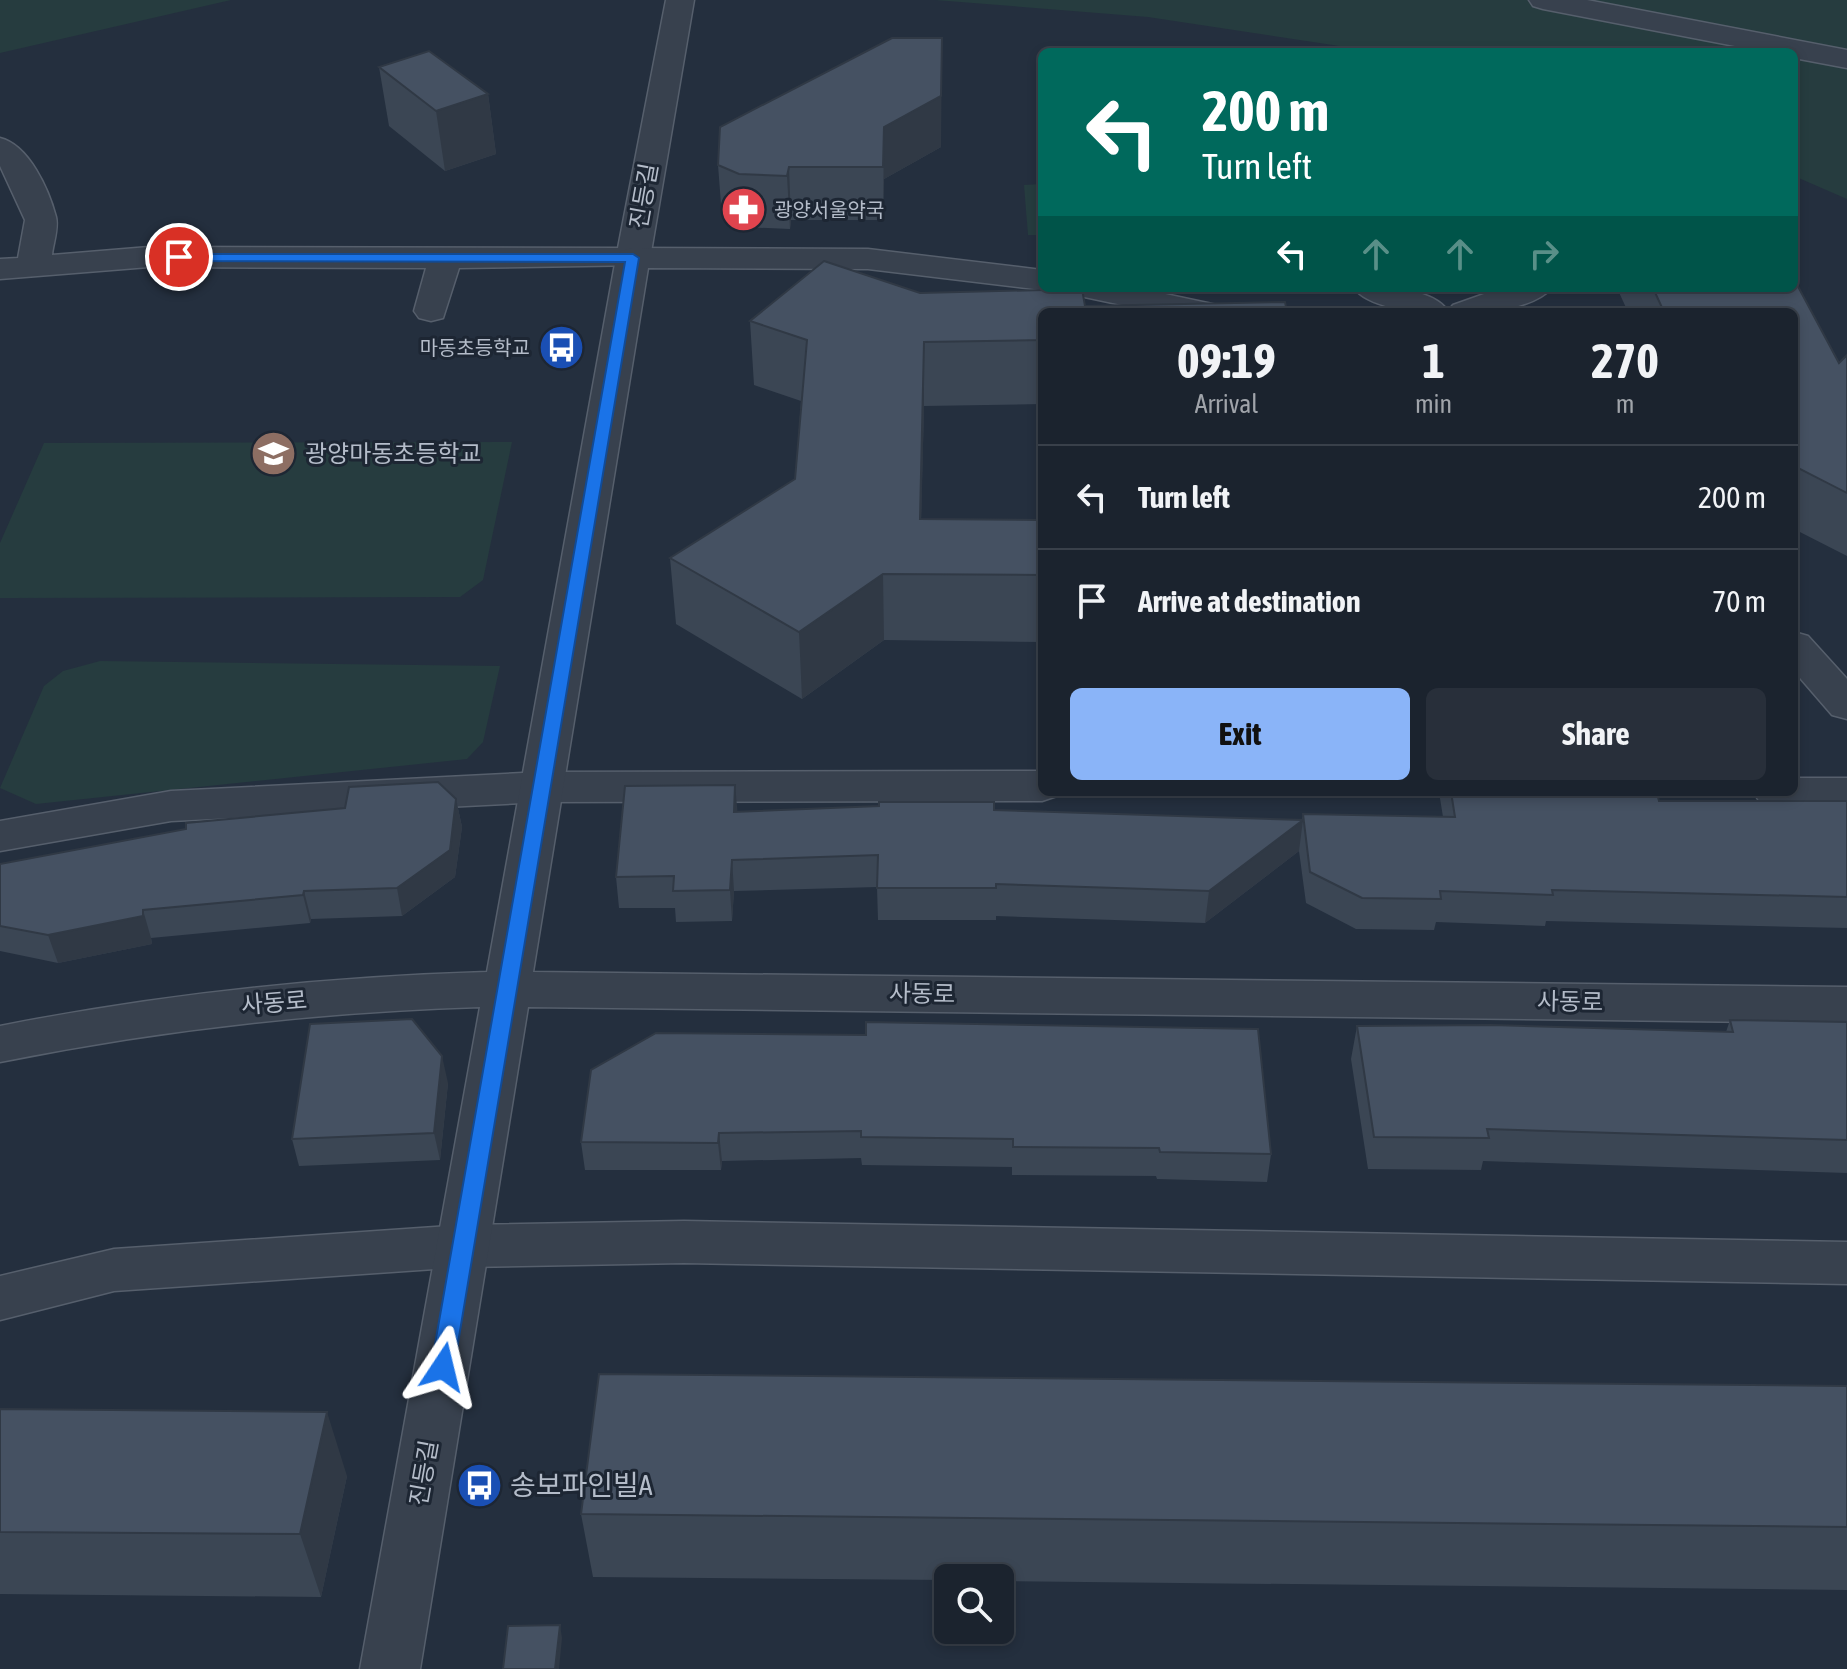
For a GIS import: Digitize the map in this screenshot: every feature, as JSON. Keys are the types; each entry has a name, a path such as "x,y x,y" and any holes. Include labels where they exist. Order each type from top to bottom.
{"street":[{"name":"진등길","path":"390,1669 680,0"},
{"path":"1543,0 1790,48"},
{"path":"1798,49 1847,59"},
{"path":"0,147 18,167 41,220 16,268"},
{"path":"16,268 149,257 868,259 1038,280"},
{"path":"431,311 445,258"},
{"path":"1107,292 1185,308"},
{"path":"1381,292 1422,308"},
{"path":"1476,308 1522,292"},
{"path":"1541,308 1560,292"},
{"path":"1798,650 1847,705"},
{"path":"0,836 171,806 542,787 1038,786"},
{"path":"1798,792 1847,793"},
{"name":"사동로","path":"0,1044 57,1031 229,1007 387,992 507,989 1847,1005"},
{"path":"0,1298 114,1270 464,1246 684,1242 1847,1263"}],"green space":[{"path":"0,0 231,0 0,53"},
{"path":"935,0 1847,0 1847,199 1798,178 1798,48 1353,48 1148,17"},
{"path":"1038,184 1038,235 1028,235 1024,185"},
{"path":"512,442 483,580 460,597 0,598 0,543 44,443"},
{"path":"100,661 500,666 483,742 467,759 36,804 0,788 44,686 63,671"}],"building":[{"path":"892,38 942,38 941,96 884,127 883,167 789,167 787,176 739,174 718,165 720,127"},
{"path":"429,51 488,94 436,111 379,67"},
{"path":"824,261 920,293 1038,290 1083,292 1085,306 1285,302 1286,308 1038,308 1038,340 924,342 920,519 1038,520 1038,575 883,574 799,632 670,558 795,479 807,340 750,321"},
{"path":"1798,286 1839,363 1847,355 1847,493 1798,468 1798,308 1662,308 1655,292 1798,292"},
{"path":"438,782 456,799 450,850 397,888 304,891 303,895 143,910 143,916 48,935 0,926 0,864 186,829 186,823 345,808 349,787"},
{"path":"735,785 734,812 879,806 879,802 994,802 994,810 1303,820 1209,891 996,884 996,888 877,888 878,855 732,860 730,890 673,891 674,876 616,877 625,786"},
{"path":"1452,796 1658,796 1659,801 1847,801 1847,897 1552,890 1553,895 1440,891 1441,899 1362,898 1310,872 1303,814 1455,817"},
{"path":"412,1019 442,1056 434,1133 292,1139 310,1024"},
{"path":"1730,1020 1847,1022 1847,1140 1487,1129 1489,1138 1374,1137 1357,1026 1491,1025 1733,1032"},
{"path":"866,1022 1258,1029 1271,1154 1160,1152 1159,1148 1013,1147 1013,1139 861,1137 861,1131 719,1133 718,1143 581,1142 591,1070 656,1033 866,1035"},
{"path":"599,1374 1847,1386 1847,1527 581,1514"},
{"path":"0,1409 327,1412 300,1534 0,1532"},
{"path":"560,1625 555,1669 503,1669 508,1626"}],"place":[{"name":"광양서울약국","path":"743,210"},
{"name":"마동초등학교","path":"561,348"},
{"name":"광양마동초등학교","path":"274,454"},
{"name":"송보파인빌A","path":"479,1485"}],"route":[{"path":"179,257 633,258 443,1367"}]}
